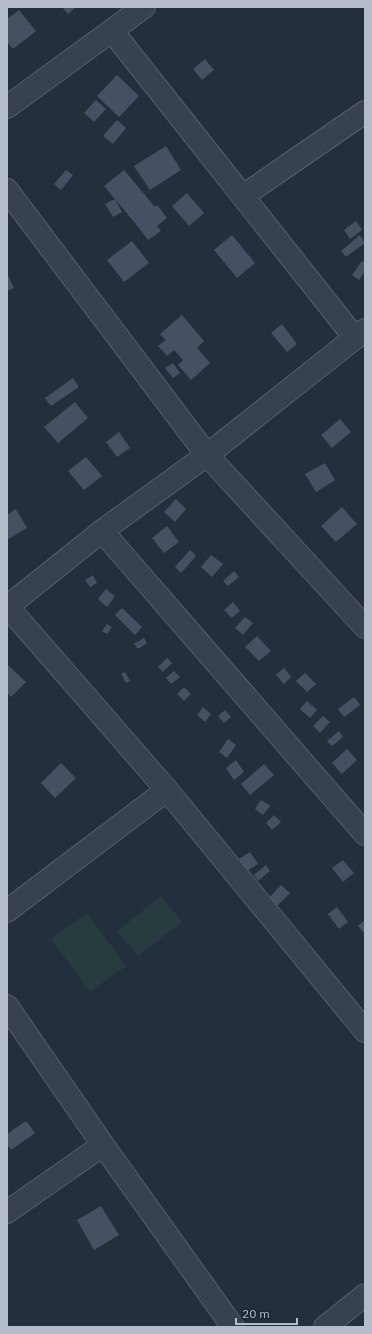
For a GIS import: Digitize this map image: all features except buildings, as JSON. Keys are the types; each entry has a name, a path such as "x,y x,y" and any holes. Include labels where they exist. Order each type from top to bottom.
{"street":[{"path":"7,107 144,7"},
{"path":"112,31 243,196 360,334 207,455 102,531 7,607 167,790 365,1031"},
{"path":"243,196 365,112"},
{"path":"7,190 207,455 364,625"},
{"path":"102,531 365,834"},
{"path":"7,911 167,790"},
{"path":"7,1006 103,1145 233,1327"},
{"path":"7,1212 103,1145"},
{"path":"325,1327 365,1296"}],"green space":[{"path":"161,896 182,922 138,956 117,931"},
{"path":"87,913 126,966 90,992 51,939"}]}
